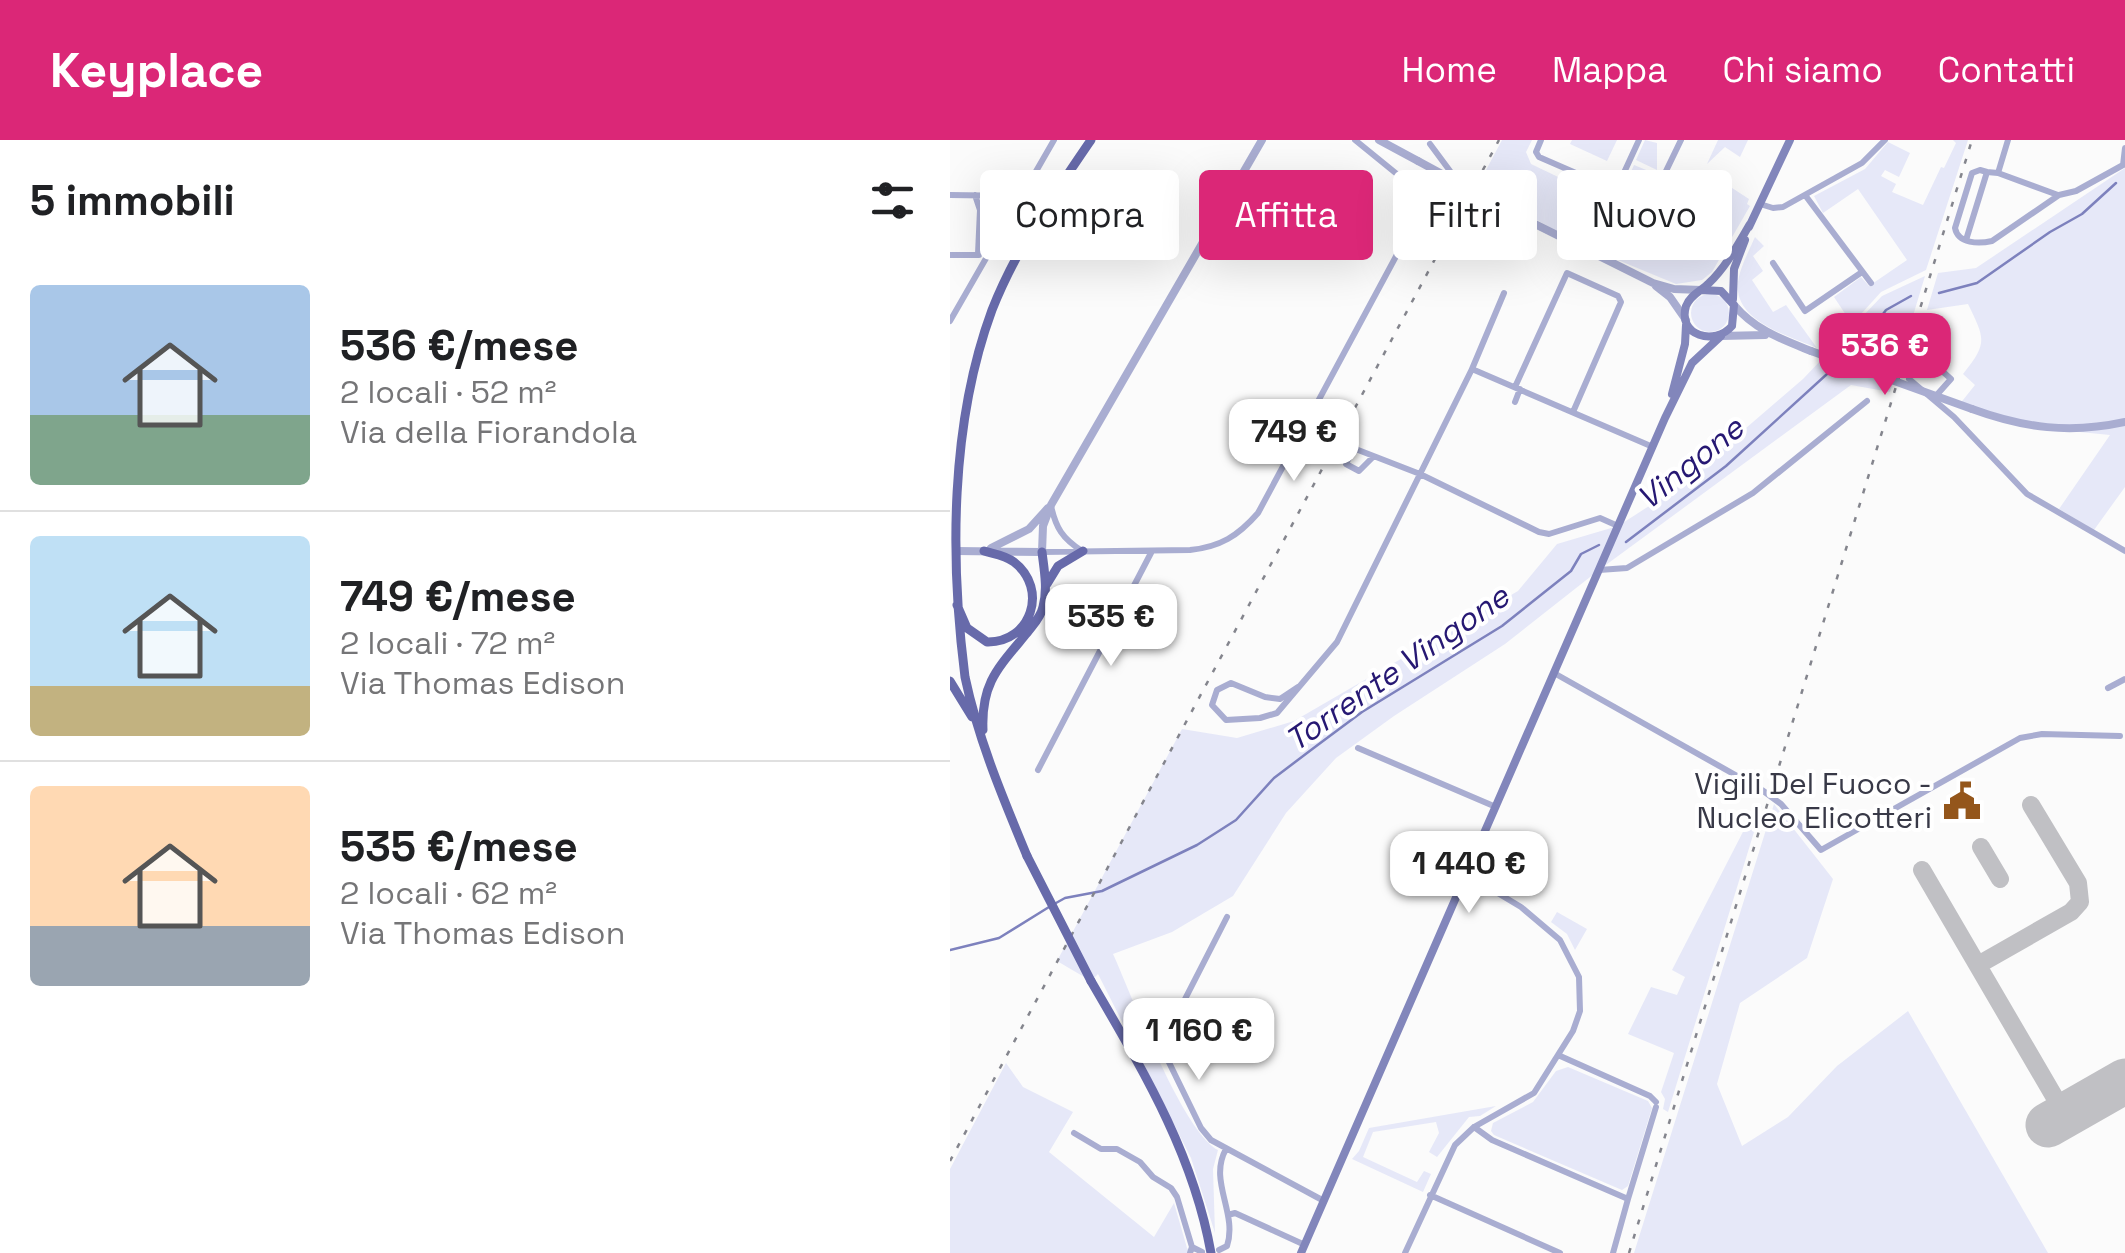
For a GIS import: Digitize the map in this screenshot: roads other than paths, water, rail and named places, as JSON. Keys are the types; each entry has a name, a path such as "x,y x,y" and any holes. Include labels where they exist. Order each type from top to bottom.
{"main road":[{"path":"978,730 964,676 953,596 950,543 957,446 991,312 1018,254 1091,140"},
{"path":"1665,418 1681,364 1688,302 1718,274 1750,224 1790,140"},
{"path":"1303,1249 1665,418 1692,364 1735,319 1734,269 1750,224"},
{"path":"1701,290 1721,291 1734,305"},
{"path":"1686,321 1702,337 1721,336"},
{"path":"984,551 1005,557 1023,572 1032,596 1027,623"},
{"path":"984,743 982,707 987,686 1040,616 1046,587 1058,566 1082,551"},
{"path":"953,596 967,628 987,642 1014,637 1038,602 1042,554"},
{"path":"1042,554 1046,587"},
{"path":"950,623 954,608"},
{"path":"950,682 984,743 1028,856 1091,981 1152,1084 1183,1150 1215,1252"}],"street":[{"path":"1036,170 1054,140"},
{"path":"1042,554 1043,526 1051,504 1262,140"},
{"path":"1355,140 1393,171"},
{"path":"1380,140 1522,218 1653,283 1674,290 1701,290"},
{"path":"1542,140 1536,152 1539,158 1565,170"},
{"path":"1625,170 1639,140"},
{"path":"1665,170 1680,140"},
{"path":"1760,204 1783,207 1862,163 1885,140"},
{"path":"1998,173 2008,140"},
{"path":"1430,144 1449,170"},
{"path":"2060,195 1980,170 1968,182 1956,234 1979,244 1992,241 2060,195 2076,191 2124,165 2125,148"},
{"path":"1966,240 1987,172"},
{"path":"950,195 980,195"},
{"path":"950,255 978,254 980,210 974,195"},
{"path":"1806,195 1871,284"},
{"path":"957,551 1042,554 1210,548 1243,530 1258,513 1393,259"},
{"path":"950,320 985,260"},
{"path":"1774,263 1805,311 1862,272"},
{"path":"1514,402 1566,273 1618,296 1621,302 1573,412"},
{"path":"1653,283 1670,297 1686,321"},
{"path":"1298,687 1280,699 1231,684 1217,690 1212,706 1226,720 1277,713 1346,628 1472,368 1504,293"},
{"path":"1734,305 1748,321 1770,335 1972,410 2030,427 2061,430 2125,422"},
{"path":"1721,336 1770,335"},
{"path":"1930,360 1951,378 1933,399"},
{"path":"1472,368 1653,447"},
{"path":"1909,379 1954,417 2027,494 2125,551"},
{"path":"1601,567 1627,568 1754,493 1866,401"},
{"path":"1372,458 1420,474 1539,532 1548,534 1600,518 1618,528"},
{"path":"984,551 1028,528 1051,504"},
{"path":"1051,504 1056,527 1065,540 1082,551"},
{"path":"1038,770 1152,551"},
{"path":"1554,673 1770,796 1820,850 2020,738 2042,734 2120,736"},
{"path":"2108,688 2125,679"},
{"path":"1358,748 1496,806"},
{"path":"1405,1253 1447,1157 1474,1127 1526,1099 1538,1087 1580,1011 1579,977 1560,940 1521,907 1466,874"},
{"path":"1227,917 1162,1046 1201,1128 1211,1140 1324,1201"},
{"path":"1558,1055 1650,1096 1656,1104 1613,1253"},
{"path":"1474,1127 1492,1140 1628,1199"},
{"path":"1074,1133 1100,1149 1116,1148 1140,1162 1170,1188 1178,1197 1191,1250 1202,1252"},
{"path":"1215,1252 1230,1240 1218,1170 1226,1149"},
{"path":"1430,1196 1560,1253"},
{"path":"1228,1215 1234,1213 1303,1249"}],"waterway":[{"name":"Vingone","path":"1939,293 1977,283 2082,214 2116,183"},
{"name":"Vingone","path":"1844,360 1856,351 1886,310 1911,296"},
{"name":"Vingone","path":"1626,542 1726,466 1838,364"},
{"name":"Torrente Vingone","path":"1056,903 1102,891 1197,845 1236,820 1274,778 1362,712 1502,626 1571,571 1581,554 1599,545"},
{"name":"Torrente Vingone","path":"950,950 999,938 1049,907"}],"railway":[{"path":"950,1161 1499,140"},
{"path":"1629,1253 1972,140"}],"place":[{"name":"Vigili Del Fuoco - Nucleo Elicotteri","path":"1962,801"}]}
